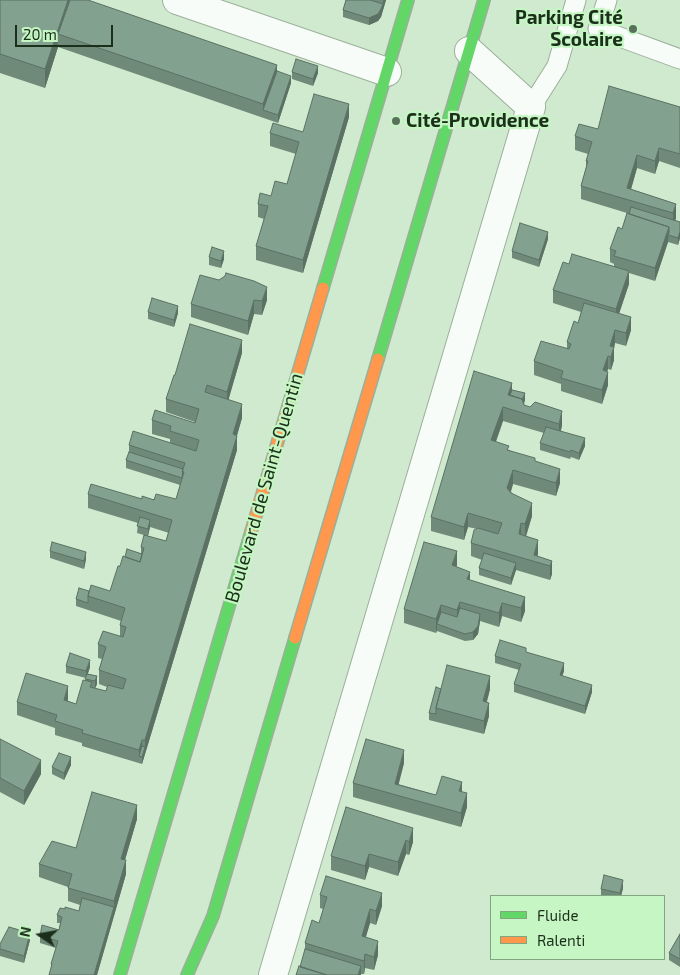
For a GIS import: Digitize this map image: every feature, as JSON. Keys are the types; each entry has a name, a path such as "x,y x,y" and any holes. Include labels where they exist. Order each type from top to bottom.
{"main road":[{"name":"Boulevard de Saint-Quentin","path":"120,975 408,0"},
{"path":"192,968 213,916 484,0"},
{"path":"192,968 213,916"}],"street":[{"path":"177,0 387,72"},
{"path":"273,975 531,106 469,51"}],"lane":[{"path":"531,106 557,66 576,0"},
{"path":"607,0 598,29 680,59"}],"building":[{"path":"0,0 68,0 45,69 0,54"},
{"path":"70,0 88,0 277,65 263,104 58,34"},
{"path":"346,0 370,0 383,4 378,14 369,18 343,10"},
{"path":"296,59 318,66 313,79 292,72"},
{"path":"277,71 291,76 278,115 263,110"},
{"path":"609,86 680,107 680,154 659,148 655,161 637,155 627,188 676,204 673,213 581,186 592,142 575,136 579,124 598,129"},
{"path":"314,94 349,104 303,260 256,246 268,206 258,204 260,193 271,196 275,181 287,184 299,142 270,133 273,123 303,132"},
{"path":"631,207 680,222 678,238 668,235 669,227 629,214"},
{"path":"627,213 669,227 655,268 614,256 616,251 610,249 618,227 622,229"},
{"path":"520,223 548,232 539,260 512,251"},
{"path":"212,247 224,251 221,261 209,257"},
{"path":"572,254 629,271 616,309 553,290 563,262 569,264"},
{"path":"226,273 267,287 262,301 254,300 248,321 191,304 200,275 219,280"},
{"path":"152,298 178,306 174,320 148,312"},
{"path":"584,303 631,317 626,333 615,330 610,346 614,347 611,357 608,356 603,370 608,372 602,390 561,378 563,371 534,361 541,341 569,349 571,344 567,342 574,321 578,323"},
{"path":"190,324 242,340 227,392 207,385 205,392 242,404 233,434 237,436 145,740 142,740 139,750 82,733 83,730 55,721 57,715 17,702 26,673 68,686 64,700 76,704 83,680 92,682 90,687 106,691 108,685 123,689 126,679 99,670 106,647 98,644 103,631 123,637 126,627 120,625 125,608 88,596 91,585 110,591 123,556 140,562 144,548 141,547 144,535 166,541 172,520 88,494 91,484 142,499 142,496 154,500 156,494 176,499 185,463 129,445 133,431 196,451 199,440 170,431 171,426 152,420 155,410 195,423 199,409 166,399"},
{"path":"474,371 512,383 508,395 522,399 524,405 530,407 535,402 562,411 559,424 503,407 491,440 509,446 507,450 535,458 535,461 560,469 556,483 513,470 507,488 511,493 532,503 525,524 521,523 519,534 538,540 534,555 552,561 550,566 471,543 474,530 478,528 498,534 502,523 468,513 464,527 431,517"},
{"path":"512,390 525,393 522,400 510,395"},
{"path":"546,427 585,438 579,453 540,443"},
{"path":"129,452 183,469 182,478 126,460"},
{"path":"140,517 150,520 148,529 137,526"},
{"path":"52,542 86,552 84,561 50,551"},
{"path":"424,542 457,551 452,565 470,572 467,579 525,597 521,608 502,603 499,613 460,602 457,610 441,605 436,619 404,609"},
{"path":"127,549 142,554 140,562 125,557"},
{"path":"484,553 516,563 511,578 479,568"},
{"path":"79,588 89,591 88,603 76,599"},
{"path":"460,608 480,614 478,626 473,632 465,634 437,624 441,612 457,617"},
{"path":"500,640 526,648 526,652 564,663 560,675 592,685 585,706 514,684 521,664 495,656"},
{"path":"70,653 90,660 86,671 66,666"},
{"path":"447,665 490,676 483,701 489,703 484,721 436,708"},
{"path":"87,674 97,676 95,681 85,679"},
{"path":"436,687 441,689 436,714 429,713"},
{"path":"0,739 41,760 24,791 0,778"},
{"path":"366,739 404,750 395,784 436,795 442,776 462,782 459,791 467,793 461,813 353,783"},
{"path":"142,746 145,747 142,757 139,756"},
{"path":"59,753 71,757 64,773 52,767"},
{"path":"92,792 137,805 121,859 126,860 114,901 68,888 72,874 39,864 52,841 76,848"},
{"path":"346,807 413,828 409,842 406,840 398,862 369,854 365,866 331,856"},
{"path":"604,875 623,880 620,893 601,889"},
{"path":"326,876 382,893 376,911 370,909 362,936 378,941 374,957 365,954 364,961 305,943 312,920 319,923 327,897 320,895"},
{"path":"82,898 114,907 94,975 49,975 58,941 40,936 42,925 59,930 62,917 57,915 60,908 65,909 65,907 79,911"},
{"path":"9,927 30,933 24,956 0,949 0,944"},
{"path":"680,934 680,959 669,953"},
{"path":"305,949 361,966 358,975 327,975 300,967"},
{"path":"299,966 327,975 296,975"}],"traffic: fast":[{"path":"323,288 408,0"},
{"path":"378,359 484,0"},
{"path":"120,975 251,532"},
{"path":"187,975 213,916 295,638"}],"traffic: slow":[{"path":"251,532 323,288"},
{"path":"295,638 378,359"}],"place":[{"name":"Parking Cité Scolaire","path":"633,29"},
{"name":"Cité-Providence","path":"396,121"}]}
